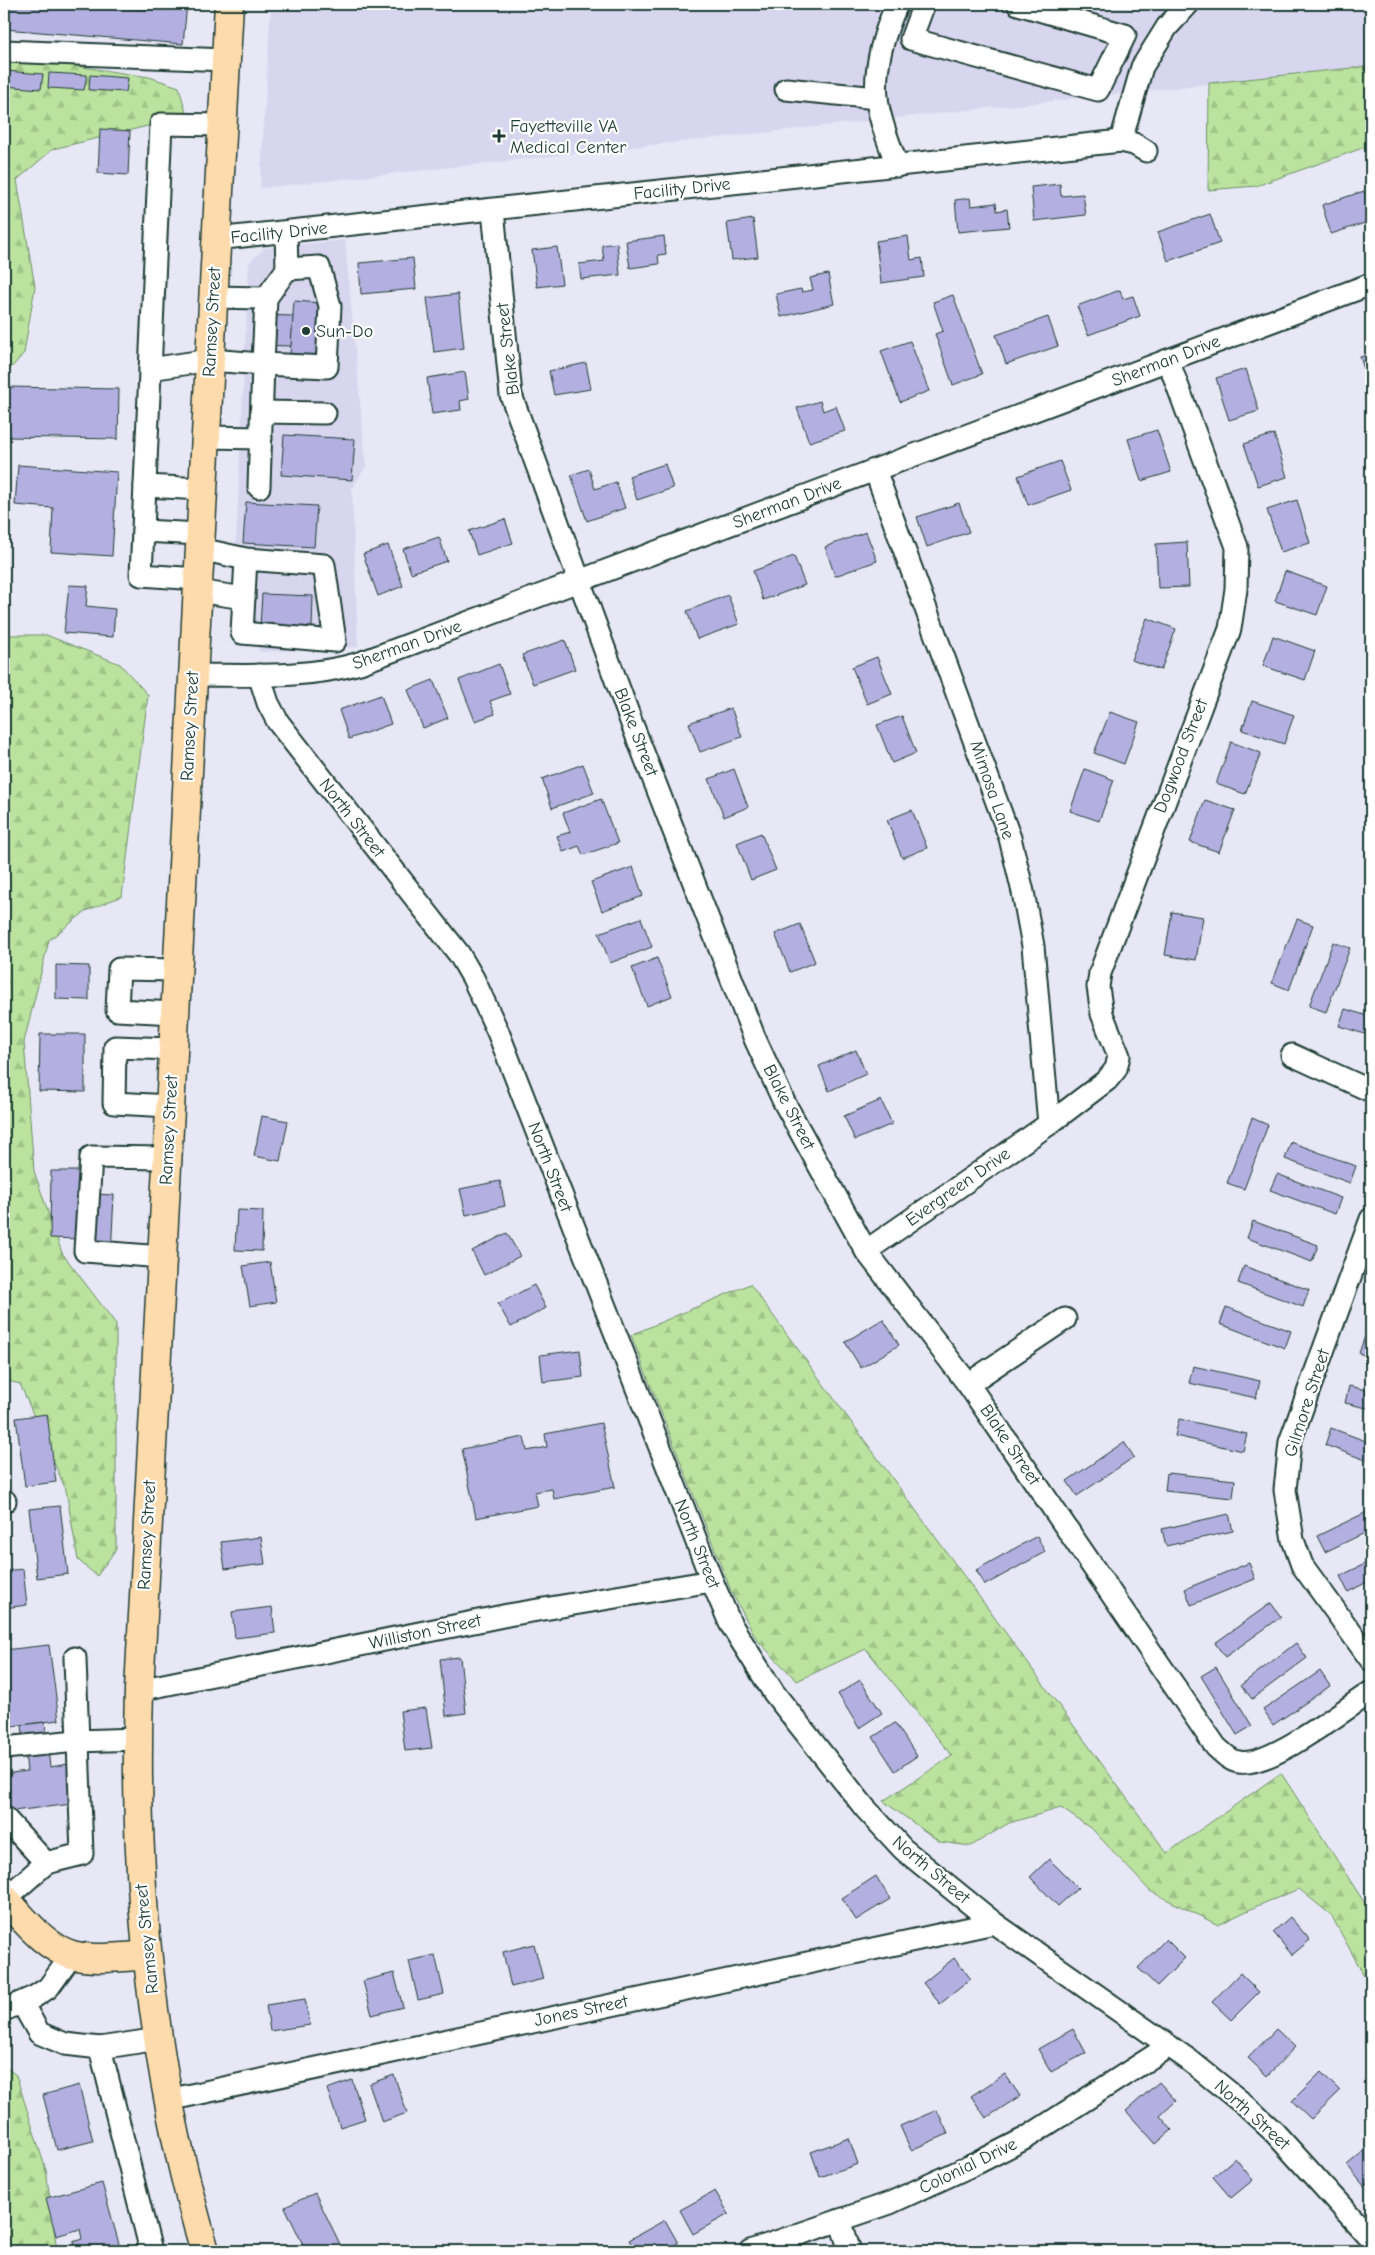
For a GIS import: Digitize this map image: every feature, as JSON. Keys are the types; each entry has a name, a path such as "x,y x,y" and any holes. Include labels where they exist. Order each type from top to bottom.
{"main road":[{"name":"Ramsey Street","path":"206,2251 182,2166 168,2100 146,1956 138,1823 137,1739 229,4"},
{"path":"4,1898 44,1939 72,1955 87,1957 146,1956"}],"street":[{"path":"897,4 887,25 878,61 877,98 880,114 897,166"},
{"path":"924,4 911,39 1098,90 1125,35"},
{"path":"1018,4 1156,44"},
{"path":"1121,141 1142,67 1167,27 1188,4"},
{"path":"4,50 226,60"},
{"path":"786,89 877,98"},
{"path":"222,125 161,124 141,575 198,585 244,598"},
{"name":"Facility Drive","path":"216,240 1121,141 1134,144 1146,151"},
{"name":"Blake Street","path":"493,210 511,395 632,724 755,1039 784,1102 866,1251 968,1384 1216,1748 1228,1758 1238,1762 1252,1762 1291,1745 1371,1692"},
{"path":"259,487 266,298 287,268 286,232"},
{"path":"150,369 210,360 327,367 330,306 319,267 287,268"},
{"name":"Sherman Drive","path":"193,675 312,674 360,663 1371,284"},
{"path":"213,298 266,298"},
{"name":"Dogwood Street","path":"1050,1124 1107,1080 1116,1070 1119,1056 1102,1014 1099,1000 1100,973 1230,630 1236,588 1238,547 1168,360"},
{"path":"262,412 325,414"},
{"path":"206,437 261,438"},
{"name":"Mimosa Lane","path":"875,470 1010,838 1033,946 1050,1124"},
{"path":"145,486 203,489"},
{"path":"143,532 200,542 246,559 324,565 335,641 242,633 246,559"},
{"path":"307,639 312,674"},
{"name":"North Street","path":"259,675 268,704 278,722 459,954 473,978 498,1032 712,1581 730,1623 774,1693 864,1808 902,1848 994,1922 1169,2046 1246,2106 1274,2132 1371,2239"},
{"path":"175,1013 117,1010 118,985 119,969 177,970"},
{"path":"170,1106 114,1103 115,1047 173,1049"},
{"path":"1292,1055 1371,1090"},
{"name":"Evergreen Drive","path":"866,1251 1050,1124"},
{"path":"162,1258 85,1251 91,1157 167,1158"},
{"name":"Gilmore Street","path":"1371,1219 1290,1442 1285,1490 1293,1540 1302,1566 1371,1660"},
{"path":"968,1384 1065,1319"},
{"name":"Williston Street","path":"139,1690 508,1615 712,1581"},
{"path":"4,1898 46,1863 82,1854 77,1741 76,1658"},
{"path":"4,1748 77,1741 137,1739"},
{"path":"4,1817 46,1863"},
{"name":"Jones Street","path":"168,2100 994,1922"},
{"path":"72,1955 48,1988 13,2006 39,2033 65,2044 100,2048 158,2038"},
{"name":"Colonial Drive","path":"750,2251 890,2203 1026,2138 1169,2046"},
{"path":"100,2048 151,2251"},
{"path":"840,2220 850,2251"}],"shaded area":[{"name":"Fayetteville VA Medical Center","path":"271,4 1371,4 1371,66 260,188"},
{"path":"345,240 366,466 352,489 358,647 261,652 232,626 249,263 265,248"}],"green space":[{"path":"4,52 9,56 149,77 179,87 186,113 152,125 53,149 17,180 35,287 24,353 4,376"},
{"path":"1371,66 1371,145 1256,186 1208,190 1209,83"},
{"path":"4,635 46,635 120,664 148,695 122,896 86,911 49,940 24,1042 34,1171 62,1253 116,1324 116,1549 97,1576 78,1560 66,1490 20,1384 4,1380"},
{"path":"750,1284 1167,1853 1281,1773 1371,1913 1371,1988 1331,1915 1299,1889 1257,1906 1218,1925 1150,1891 1093,1830 1061,1808 1009,1823 971,1846 940,1842 883,1801 952,1756 866,1649 797,1681 757,1640 731,1591 631,1335"},
{"path":"4,2066 16,2075 46,2170 57,2251 4,2251"}],"building":[{"path":"4,4 69,4 148,10 149,4 187,4 183,44 4,29"},
{"path":"5,71 43,74 41,89 4,86"},
{"path":"49,73 87,75 84,90 48,88"},
{"path":"90,75 128,78 126,92 89,90"},
{"path":"100,129 130,131 128,175 98,173"},
{"path":"1060,184 1061,196 1083,194 1086,215 1034,221 1031,187"},
{"path":"1364,191 1371,213 1371,221 1331,234 1322,205"},
{"path":"970,198 971,206 996,203 997,211 1007,209 1009,227 958,232 955,200"},
{"path":"1210,214 1220,243 1168,261 1158,232"},
{"path":"753,219 758,257 732,260 727,223"},
{"path":"664,236 666,254 658,255 659,264 630,268 626,241"},
{"path":"908,236 911,260 922,258 924,277 881,283 876,241"},
{"path":"617,243 620,275 581,279 579,264 604,261 602,245"},
{"path":"557,247 562,284 537,287 532,250"},
{"path":"413,258 416,289 361,294 359,263"},
{"path":"828,274 834,304 781,317 776,294 801,289 802,292 813,290 810,278"},
{"path":"1120,290 1123,299 1133,296 1140,316 1088,335 1077,306"},
{"path":"458,294 464,348 434,352 427,298"},
{"path":"953,295 982,374 953,385 935,334 943,331 933,302"},
{"name":"Sun-Do","path":"294,301 322,303 318,355 290,354"},
{"path":"258,315 293,316 291,346 257,345"},
{"path":"1048,317 1058,346 1006,364 996,335"},
{"path":"910,341 929,391 900,402 881,351"},
{"path":"1371,354 1371,387 1370,387 1360,357"},
{"path":"586,363 591,389 554,395 549,371"},
{"path":"1246,369 1259,411 1229,420 1216,378"},
{"path":"465,372 469,399 460,401 461,410 432,414 427,378"},
{"path":"8,387 119,389 118,439 7,437"},
{"path":"820,401 823,411 836,406 845,431 809,442 797,408"},
{"path":"1157,430 1171,472 1141,481 1128,439"},
{"path":"1274,434 1287,477 1258,486 1244,444"},
{"path":"284,435 355,439 352,480 281,475"},
{"path":"1060,461 1071,490 1028,505 1018,476"},
{"path":"665,464 673,488 637,500 629,476"},
{"path":"18,465 117,472 112,556 51,552 53,508 15,505"},
{"path":"589,469 595,489 616,482 625,508 587,521 571,475"},
{"path":"1297,500 1310,543 1281,552 1267,510"},
{"path":"246,502 317,506 314,547 243,543"},
{"path":"959,503 969,532 927,547 917,517"},
{"path":"505,519 513,543 477,555 469,531"},
{"path":"866,532 877,561 835,576 825,547"},
{"path":"439,537 447,561 411,573 403,549"},
{"path":"1187,542 1189,587 1158,588 1156,544"},
{"path":"388,545 403,586 378,596 363,554"},
{"path":"794,556 805,585 763,600 753,571"},
{"path":"1285,571 1327,586 1317,615 1275,601"},
{"path":"69,585 88,586 86,606 115,609 113,637 64,633"},
{"path":"262,594 313,596 312,628 260,626"},
{"path":"728,595 739,624 697,639 687,611"},
{"path":"1147,618 1176,629 1161,670 1131,660"},
{"path":"1273,636 1315,651 1305,680 1263,666"},
{"path":"565,640 575,669 533,684 522,655"},
{"path":"877,657 892,694 867,704 852,667"},
{"path":"499,664 510,694 490,701 495,714 475,721 459,680"},
{"path":"433,680 448,718 423,728 408,690"},
{"path":"381,695 391,724 349,739 339,710"},
{"path":"1252,701 1294,715 1284,744 1242,730"},
{"path":"731,708 742,737 700,752 689,723"},
{"path":"1110,712 1139,722 1124,764 1094,753"},
{"path":"902,716 916,753 892,763 877,725"},
{"path":"1231,742 1261,753 1245,794 1216,784"},
{"path":"583,764 594,793 552,808 542,779"},
{"path":"734,769 748,807 724,817 709,779"},
{"path":"1085,769 1114,780 1099,821 1070,811"},
{"path":"601,799 618,843 583,855 579,846 563,852 557,836 570,832 563,813"},
{"path":"1205,800 1235,810 1219,852 1190,842"},
{"path":"912,810 927,848 902,858 887,820"},
{"path":"761,833 776,870 751,880 737,843"},
{"path":"633,867 643,896 602,911 591,882"},
{"path":"1172,912 1203,917 1196,960 1165,955"},
{"path":"641,918 652,947 610,963 599,933"},
{"path":"1297,919 1313,925 1289,990 1272,983"},
{"path":"800,924 815,962 790,972 775,934"},
{"path":"1333,942 1350,948 1326,1012 1309,1006"},
{"path":"657,958 672,996 647,1006 632,968"},
{"path":"56,965 89,966 89,1000 56,999"},
{"path":"1345,1009 1371,1017 1371,1036 1339,1026"},
{"path":"40,1034 85,1034 85,1092 39,1091"},
{"path":"856,1050 866,1074 829,1091 819,1066"},
{"path":"881,1100 892,1124 855,1140 844,1116"},
{"path":"262,1116 288,1121 280,1161 254,1156"},
{"path":"1252,1118 1268,1125 1244,1189 1227,1183"},
{"path":"1291,1142 1356,1166 1350,1183 1285,1159"},
{"path":"51,1171 80,1171 78,1239 50,1238"},
{"path":"1277,1174 1341,1198 1335,1214 1270,1190"},
{"path":"500,1181 505,1206 466,1215 460,1189"},
{"path":"92,1194 114,1195 111,1255 89,1254"},
{"path":"237,1210 263,1211 262,1251 235,1250"},
{"path":"1253,1221 1318,1245 1312,1262 1247,1238"},
{"path":"507,1233 520,1256 484,1275 472,1251"},
{"path":"270,1262 276,1302 250,1306 243,1266"},
{"path":"1244,1266 1309,1290 1303,1307 1238,1283"},
{"path":"534,1285 546,1308 511,1327 498,1304"},
{"path":"1226,1307 1291,1331 1285,1348 1220,1324"},
{"path":"883,1319 899,1345 861,1368 845,1342"},
{"path":"1365,1336 1371,1339 1371,1358 1359,1353"},
{"path":"580,1350 583,1377 543,1382 540,1355"},
{"path":"1193,1366 1260,1381 1256,1398 1189,1383"},
{"path":"1349,1386 1371,1391 1371,1409 1345,1403"},
{"path":"47,1414 56,1482 25,1486 16,1418"},
{"path":"1179,1419 1247,1434 1243,1451 1175,1436"},
{"path":"601,1423 615,1487 554,1499 552,1489 535,1492 538,1506 476,1518 462,1449 524,1437 527,1451 547,1447 545,1434"},
{"path":"1331,1428 1371,1443 1371,1462 1325,1445"},
{"path":"1124,1442 1134,1457 1077,1496 1067,1481"},
{"path":"1167,1473 1235,1480 1233,1498 1165,1491"},
{"path":"60,1506 68,1574 37,1578 29,1509"},
{"path":"1371,1510 1371,1530 1325,1552 1317,1536"},
{"path":"1229,1514 1233,1531 1166,1546 1162,1529"},
{"path":"1037,1536 1045,1552 985,1585 976,1570"},
{"path":"261,1537 265,1564 225,1569 221,1542"},
{"path":"1371,1561 1371,1580 1348,1592 1340,1576"},
{"path":"1249,1563 1255,1579 1191,1605 1185,1589"},
{"path":"23,1569 27,1605 4,1608 4,1571"},
{"path":"1271,1603 1281,1617 1225,1657 1215,1643"},
{"path":"272,1607 275,1633 235,1638 232,1612"},
{"path":"1296,1643 1307,1658 1252,1699 1241,1685"},
{"path":"49,1645 59,1720 4,1727 4,1650"},
{"path":"460,1657 466,1713 446,1716 440,1659"},
{"path":"1216,1667 1252,1726 1237,1735 1201,1676"},
{"path":"1320,1671 1330,1686 1273,1725 1263,1710"},
{"path":"860,1680 882,1713 859,1728 838,1694"},
{"path":"426,1708 432,1748 405,1751 400,1711"},
{"path":"45,1722 50,1767 68,1764 73,1804 4,1812 4,1774 27,1771 22,1725"},
{"path":"895,1723 917,1756 895,1771 873,1737"},
{"path":"1049,1859 1078,1888 1058,1906 1030,1877"},
{"path":"876,1876 890,1899 856,1920 842,1898"},
{"path":"1290,1917 1310,1940 1292,1955 1273,1932"},
{"path":"1166,1939 1185,1958 1157,1986 1138,1968"},
{"path":"534,1944 543,1979 511,1987 503,1952"},
{"path":"435,1955 444,1994 418,2000 409,1961"},
{"path":"954,1958 971,1979 940,2004 923,1983"},
{"path":"394,1973 403,2007 372,2015 363,1981"},
{"path":"1240,1973 1259,1992 1231,2020 1212,2002"},
{"path":"305,1999 310,2025 270,2031 266,2005"},
{"path":"1073,2029 1086,2053 1051,2072 1038,2049"},
{"path":"1276,2029 1295,2047 1267,2076 1248,2058"},
{"path":"1321,2072 1340,2091 1311,2119 1292,2101"},
{"path":"1005,2074 1020,2096 986,2118 971,2096"},
{"path":"394,2075 407,2113 382,2122 369,2084"},
{"path":"352,2080 365,2119 340,2127 327,2089"},
{"path":"1159,2082 1176,2101 1160,2116 1172,2130 1156,2144 1126,2111"},
{"path":"79,2085 93,2141 57,2150 43,2095"},
{"path":"937,2110 948,2134 911,2150 900,2126"},
{"path":"849,2138 858,2164 820,2177 811,2152"},
{"path":"1371,2145 1371,2179 1364,2186 1347,2165"},
{"path":"1235,2158 1253,2180 1231,2198 1213,2177"},
{"path":"102,2183 121,2251 75,2251 73,2242 82,2239 80,2229 56,2236 46,2198"},
{"path":"715,2191 729,2214 693,2234 680,2210"},
{"path":"315,2193 340,2244 325,2251 306,2251 285,2207"},
{"path":"665,2220 678,2243 663,2251 636,2251 629,2240"}],"place":[{"name":"Fayetteville VA Medical Center","path":"499,136"},
{"name":"Sun-Do","path":"306,331"}]}
